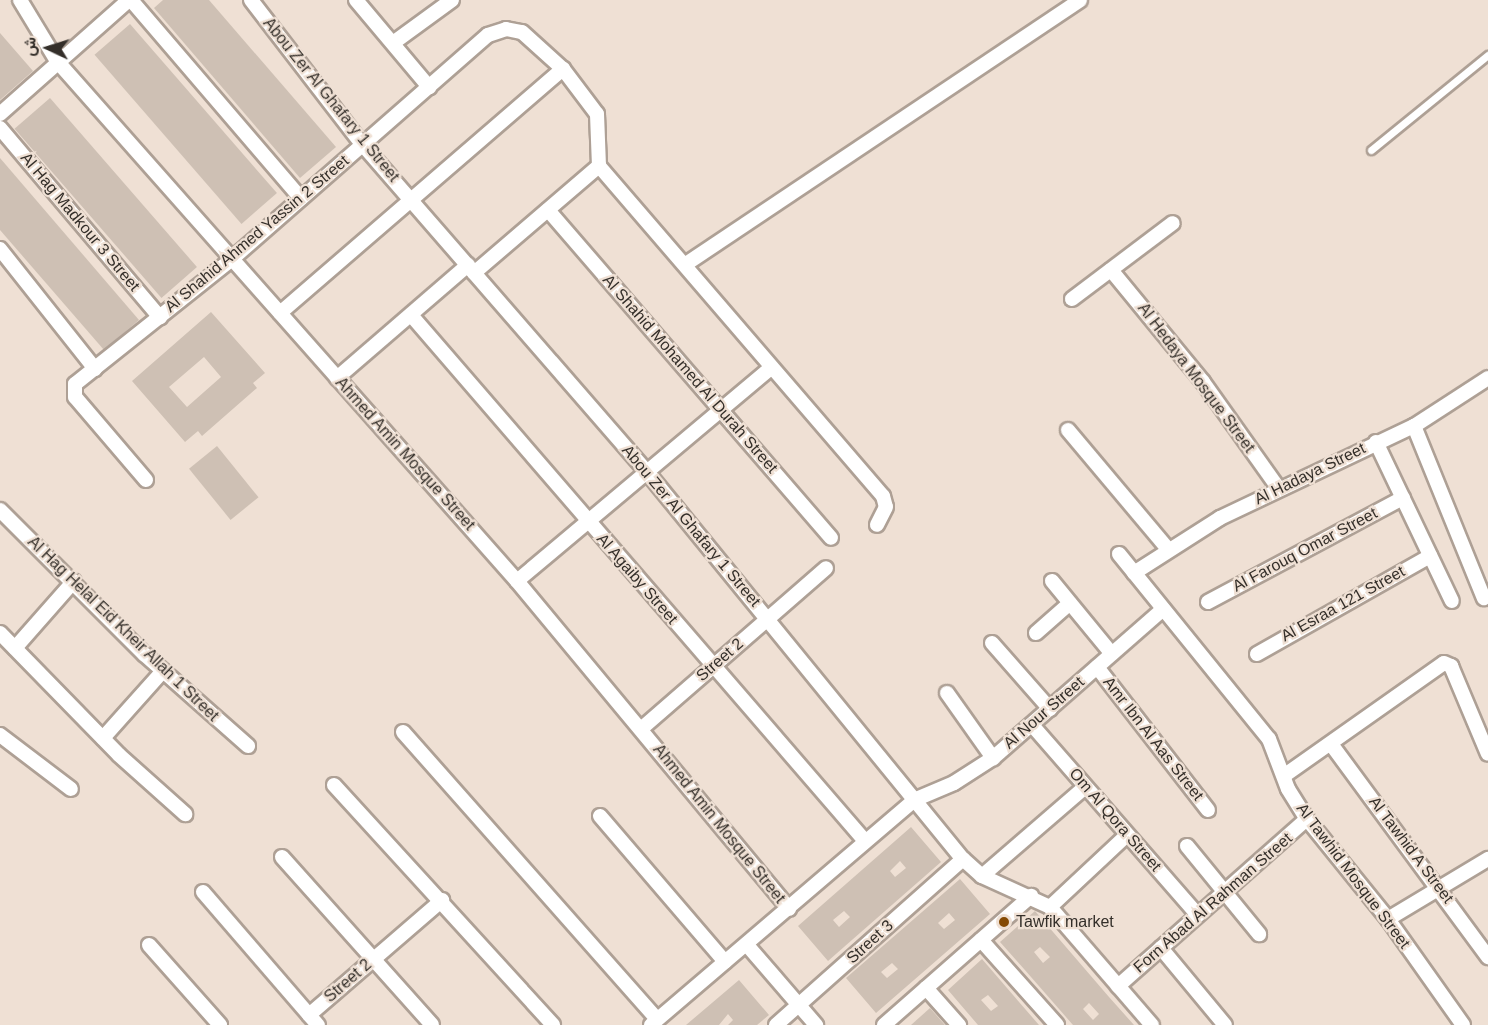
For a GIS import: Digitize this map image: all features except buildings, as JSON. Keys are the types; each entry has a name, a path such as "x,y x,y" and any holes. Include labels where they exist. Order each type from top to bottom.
{"street":[{"name":"Ahmed Amin Mosque Street","path":"20,0 57,61 518,581 789,909"},
{"path":"0,114 57,61 130,0 301,198"},
{"name":"Abou Zer Al Ghafary 1 Street","path":"251,0 362,144 647,472 963,859 982,876 1031,896 1050,907 1152,1025"},
{"path":"356,0 429,87"},
{"path":"393,43 452,0"},
{"path":"686,264 1080,0"},
{"name":"Al Shahid Ahmed Yassin 2 Street","path":"146,480 73,393 75,384 232,259 488,35 506,29 522,32 563,69 597,114 599,166"},
{"path":"280,313 413,201 563,69"},
{"name":"Al Hag Madkour 3 Street","path":"0,128 160,317"},
{"path":"337,378 411,315 548,210 599,166 686,264 771,369 883,496 886,507 877,525"},
{"name":"Al Shahid Mohamed Al Durah Street","path":"548,210 831,538"},
{"path":"1072,299 1173,224"},
{"path":"0,249 95,369"},
{"name":"Al Hedaya Mosque Street","path":"1111,270 1203,382 1279,489"},
{"name":"Al Agaiby Street","path":"411,315 587,522 865,841"},
{"path":"518,581 771,369"},
{"name":"Al Hadaya Street","path":"1134,573 1167,548 1279,489 1414,426 1488,378"},
{"path":"1414,426 1484,598"},
{"path":"1068,430 1167,548"},
{"path":"1376,442 1452,600"},
{"name":"Al Farouq Omar Street","path":"1208,602 1403,498"},
{"name":"Al Hag Helal Eid Kheir Allah 1 Street","path":"0,510 163,670 248,746"},
{"name":"Al Tawhid Mosque Street","path":"1119,554 1269,739 1308,819 1388,919 1463,1025"},
{"name":"Al Esraa 121 Street","path":"1257,654 1306,623 1430,556"},
{"name":"Street 2","path":"641,729 826,568"},
{"path":"15,648 74,581"},
{"path":"1052,581 1112,654"},
{"path":"1036,633 1070,603"},
{"name":"Al Nour Street","path":"654,1022 747,945 914,800 954,783 993,759 1163,609"},
{"path":"0,633 103,738 185,814"},
{"path":"992,643 1050,709"},
{"path":"1285,775 1444,663 1451,666 1488,754"},
{"name":"Amr Ibn Al Aas Street","path":"1097,667 1208,810"},
{"path":"103,738 163,670"},
{"path":"946,693 993,759"},
{"name":"Om Al Qora Street","path":"1032,725 1198,915"},
{"path":"403,732 654,1022"},
{"path":"0,735 70,789"},
{"name":"Al Tawhid A Street","path":"1331,744 1441,888 1488,957"},
{"path":"334,785 442,900 553,1025"},
{"path":"982,876 1085,787"},
{"path":"600,816 725,962"},
{"name":"Forn Abad Al Rahman Street","path":"1118,986 1308,819"},
{"path":"1050,907 1128,835"},
{"path":"1187,846 1259,934"},
{"path":"282,857 432,1025"},
{"name":"Street 3","path":"776,1025 963,859"},
{"path":"1388,919 1488,859"},
{"path":"204,892 314,1020"},
{"path":"884,1025 1031,896"},
{"name":"Street 2","path":"314,1020 373,959 442,900"},
{"path":"981,940 1057,1025"},
{"path":"149,945 220,1025"},
{"path":"747,945 816,1025"},
{"path":"1161,948 1225,1025"},
{"path":"926,988 959,1025"}],"lane":[{"path":"1371,150 1488,55"}],"place":[{"name":"Tawfik market","path":"1004,922"}]}
